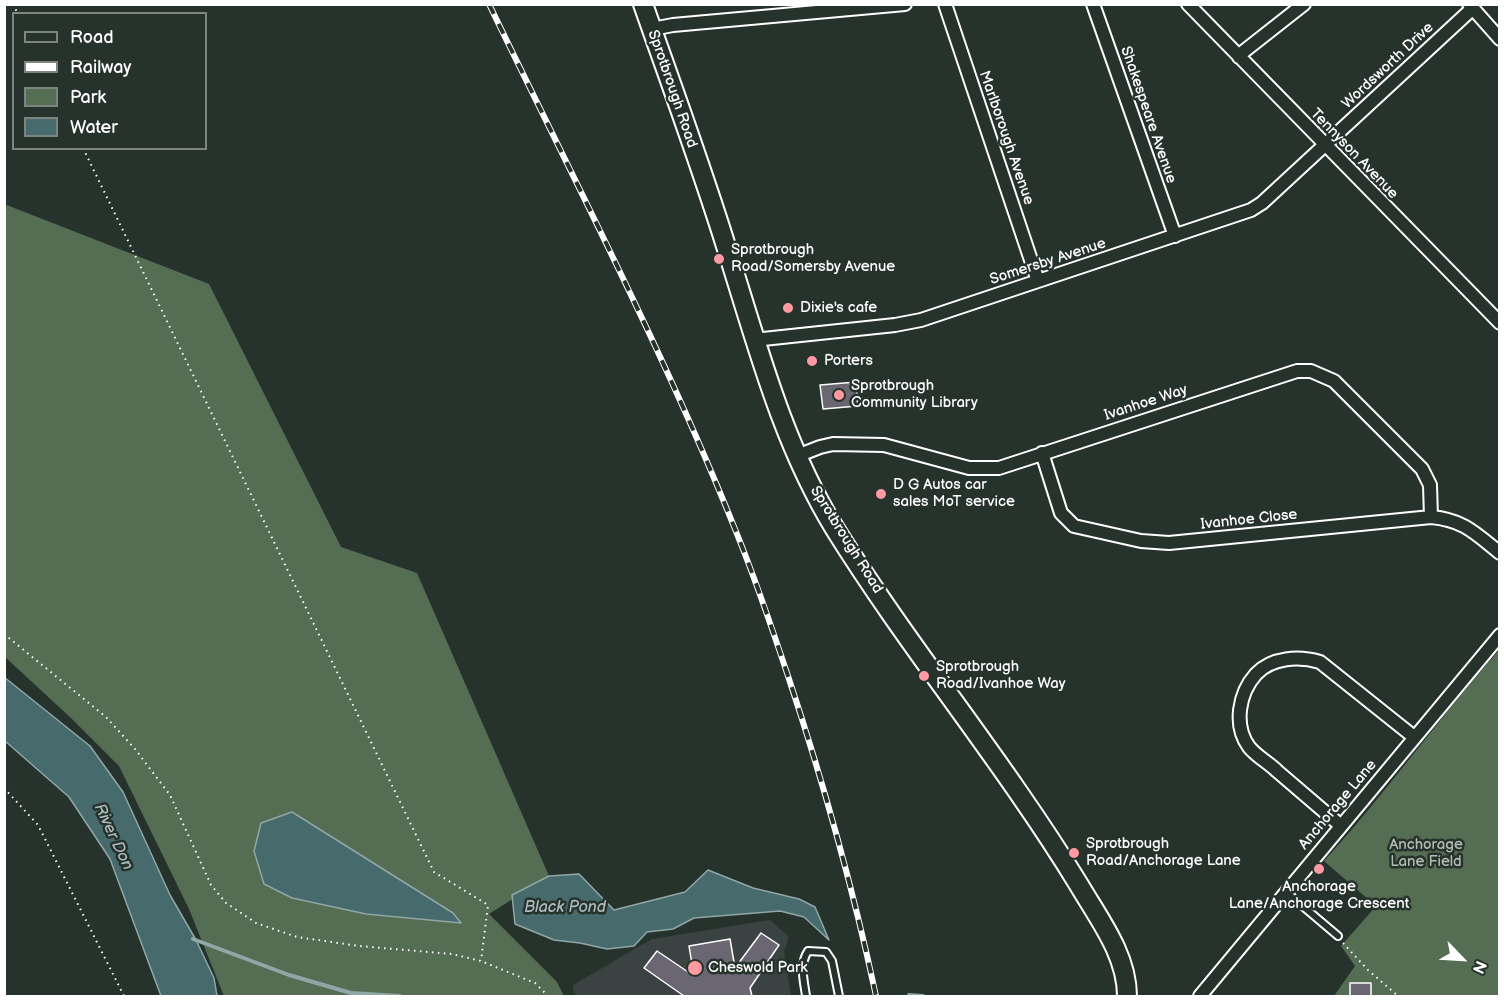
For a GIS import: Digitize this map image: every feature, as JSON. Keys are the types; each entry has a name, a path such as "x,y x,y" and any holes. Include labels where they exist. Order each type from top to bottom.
{"street":[{"name":"Sprotbrough Road","path":"643,4 724,239 755,341 796,456 835,529 1052,840 1113,943 1125,975 1126,996"},
{"path":"652,29 673,25 905,4"},
{"name":"Marlborough Avenue","path":"945,4 1038,280"},
{"name":"Shakespeare Avenue","path":"1093,4 1174,236"},
{"name":"Tennyson Avenue","path":"1188,4 1500,323"},
{"path":"1239,57 1304,4"},
{"path":"1471,6 1500,39"},
{"name":"Wordsworth Drive","path":"1324,145 1471,6"},
{"name":"Somersby Avenue","path":"755,341 921,320 1251,210 1262,203 1324,145"},
{"name":"Ivanhoe Way","path":"796,456 833,444 884,445 969,468 999,468 1297,371 1311,371 1334,381 1422,469 1430,485 1431,517"},
{"name":"Ivanhoe Close","path":"1042,453 1061,513 1066,520 1074,526 1141,541 1169,543 1431,517 1457,521 1500,553"},
{"name":"Anchorage Lane","path":"1200,996 1500,635"},
{"path":"1340,825 1250,747 1240,723 1243,695 1249,682 1258,672 1281,660 1308,658 1320,662 1414,737"}],"lane":[{"path":"1286,892 1338,936"},
{"path":"806,996 802,967 803,958 808,951 826,952 832,961 838,996"}],"path":[{"path":"84,150 434,872 488,905 481,961"},
{"path":"4,634 106,717 135,749 170,795 211,885 226,903 256,922 297,937 359,946 452,954 481,961 535,983 548,996"},
{"path":"4,788 38,825 124,996"},
{"path":"1338,936 1368,970 1398,996"}],"shaded area":[{"name":"Cheswold Park","path":"770,920 789,937 784,951 791,996 577,996 573,990 573,985 652,939"}],"green space":[{"path":"4,204 209,284 341,547 417,573 549,876 489,914 557,982 564,996 224,996 189,909 119,766 5,657","holes":["292,898 460,923 366,914"]},
{"name":"Anchorage Lane Field","path":"1499,650 1499,996 1334,996 1355,966 1341,946 1376,906 1324,861"}],"water":[{"name":"River Don","path":"4,677 90,746 123,792 170,895 196,940 214,978 217,996 161,996 110,859 69,797 5,741"},
{"path":"292,812 453,913 461,923 366,914 292,898 264,884 254,851 261,823"},
{"name":"Black Pond","path":"708,870 753,888 799,899 815,907 829,940 804,917 780,911 694,918 673,929 647,932 634,946 607,949 554,940 515,924 512,895 549,876 579,874 614,910 685,892"}],"building":[{"name":"Sprotbrough Community Library","path":"856,382 858,406 823,409 820,385"},
{"path":"761,933 779,945 750,988 752,996 684,996 644,968 657,951 694,976 689,946 730,939 735,968"},
{"path":"1350,983 1371,983 1371,996 1350,996"}],"waterway":[{"path":"193,939 289,975 351,993 400,996"},
{"path":"909,995 923,996"}],"railway":[{"path":"489,4 680,400 744,552 788,676 825,795 876,996"}],"place":[{"name":"Sprotbrough Road/Somersby Avenue","path":"719,259"},
{"name":"Dixie's cafe","path":"788,308"},
{"name":"Porters","path":"812,361"},
{"name":"Sprotbrough Community Library","path":"839,395"},
{"name":"D G Autos car sales MoT service","path":"881,494"},
{"name":"Sprotbrough Road/Ivanhoe Way","path":"924,676"},
{"name":"Sprotbrough Road/Anchorage Lane","path":"1074,853"},
{"name":"Anchorage Lane/Anchorage Crescent","path":"1319,869"},
{"name":"Cheswold Park","path":"695,968"}]}
